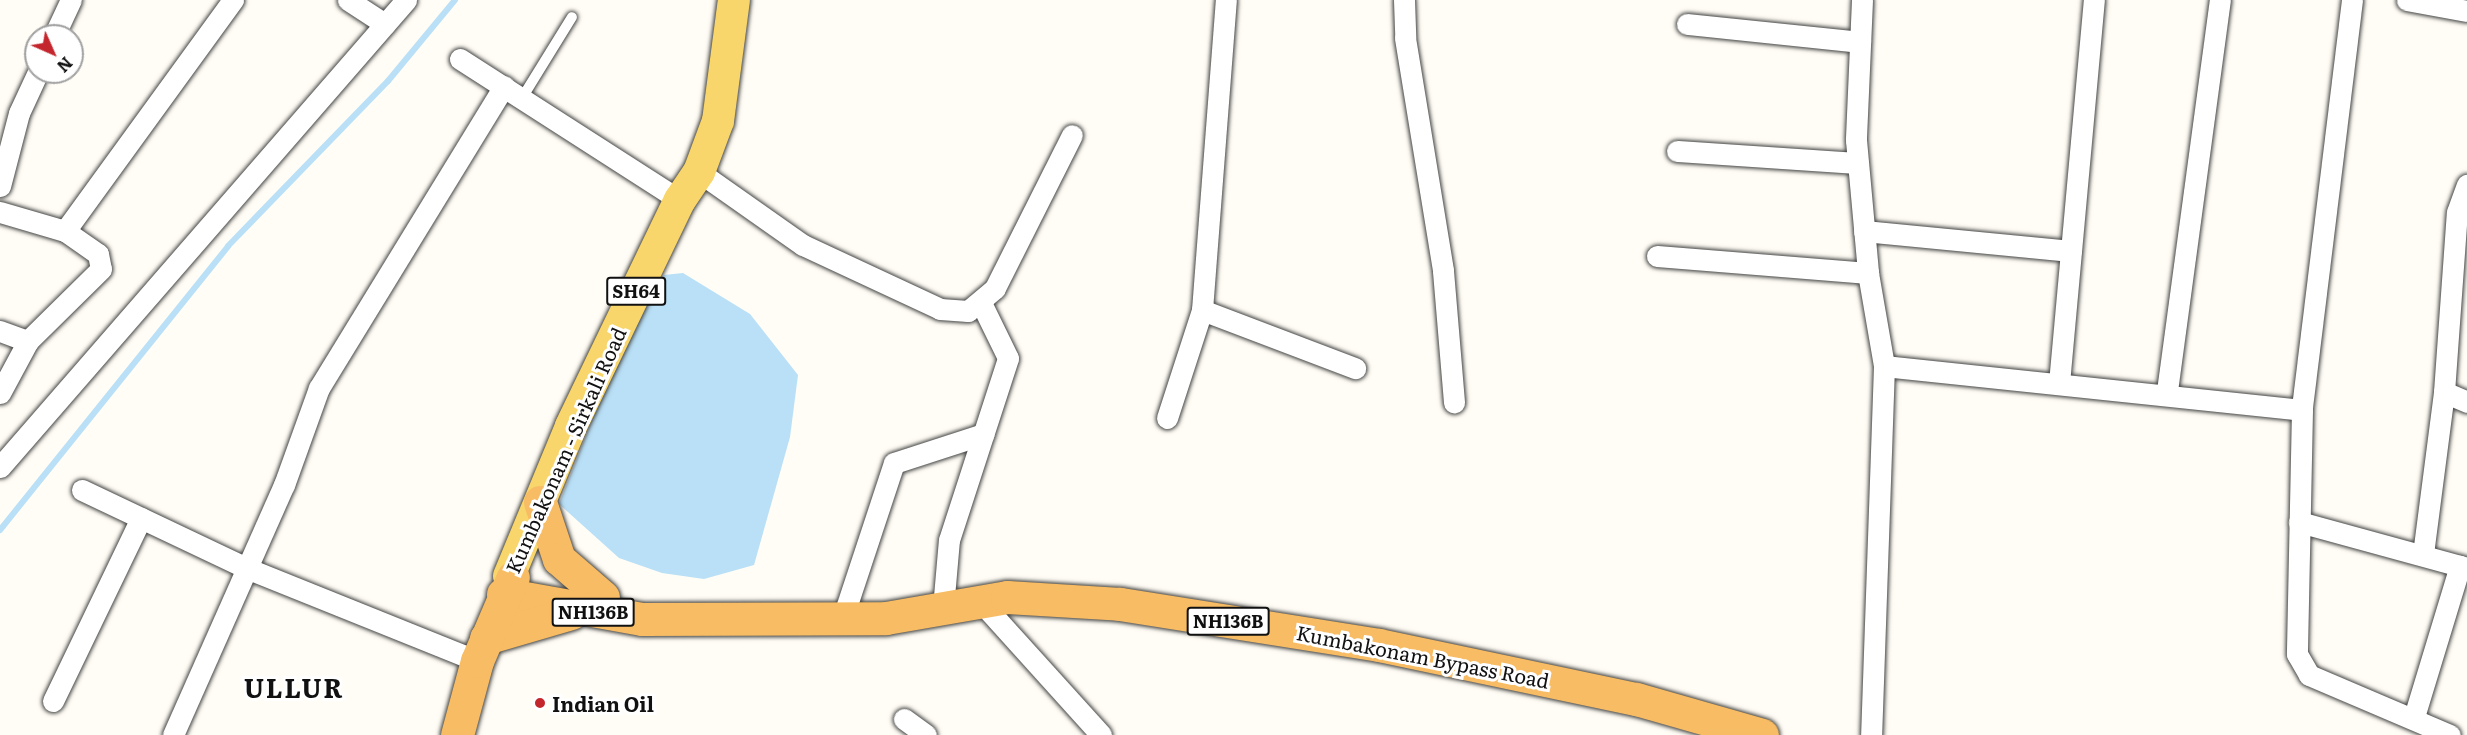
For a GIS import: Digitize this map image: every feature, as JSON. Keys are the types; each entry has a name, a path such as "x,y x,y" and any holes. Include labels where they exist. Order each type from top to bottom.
{"highway":[{"path":"481,649 529,622 595,604 559,559 540,502"},
{"name":"Kumbakonam Bypass Road","path":"506,585 595,604 642,619 685,615 842,620 943,608 1007,597 1120,604 1379,645 1636,699 1762,735"},
{"name":"Kumbakonam - Sirkali Road","path":"457,735 481,649 506,585"}],"main road":[{"name":"Kumbakonam - Sirkali Road","path":"506,585 540,502 680,200 699,172 718,121 734,0"}],"street":[{"path":"59,24 70,0"},
{"path":"65,231 233,0"},
{"path":"2,462 406,0"},
{"path":"1167,418 1202,310 1226,0"},
{"path":"1404,0 1405,38 1443,271 1454,403"},
{"path":"1862,0 1858,163 1868,273 1884,366 1872,735"},
{"path":"2059,383 2094,0"},
{"path":"2167,391 2220,0"},
{"path":"2352,0 2302,410 2297,654 2309,675 2414,717 2450,735"},
{"path":"2407,0 2467,11"},
{"path":"354,2 385,24"},
{"path":"1687,24 1860,42"},
{"path":"460,58 680,200"},
{"path":"0,186 19,113 32,84"},
{"path":"173,735 246,568 319,388 504,86"},
{"path":"699,172 803,245 875,282 939,309 968,311 981,303 995,288 1072,135"},
{"path":"1677,151 1858,163"},
{"path":"2423,554 2444,392 2457,212 2467,185"},
{"path":"0,212 65,231 98,254 100,269 28,341 0,393"},
{"path":"1864,231 2071,251"},
{"path":"1657,256 1868,273"},
{"path":"943,608 949,540 1008,358 981,303"},
{"path":"1202,310 1355,368"},
{"path":"0,331 28,341"},
{"path":"1884,366 2167,391 2302,410"},
{"path":"2444,392 2467,402"},
{"path":"842,620 894,463 983,434"},
{"path":"82,490 246,568 481,649"},
{"path":"53,701 141,518"},
{"path":"2299,522 2423,554 2463,567 2414,717"},
{"path":"981,602 1101,735"},
{"path":"904,719 926,735"}],"lane":[{"path":"522,98 572,17"}],"water":[{"path":"683,273 750,314 798,375 790,437 754,565 704,579 662,573 619,558 559,504 637,307 664,275"}],"waterway":[{"path":"0,530 228,246 388,81 455,0"}],"place":[{"name":"Indian Oil","path":"540,703"}],"district":[{"name":"ULLUR","path":"294,687"}]}
